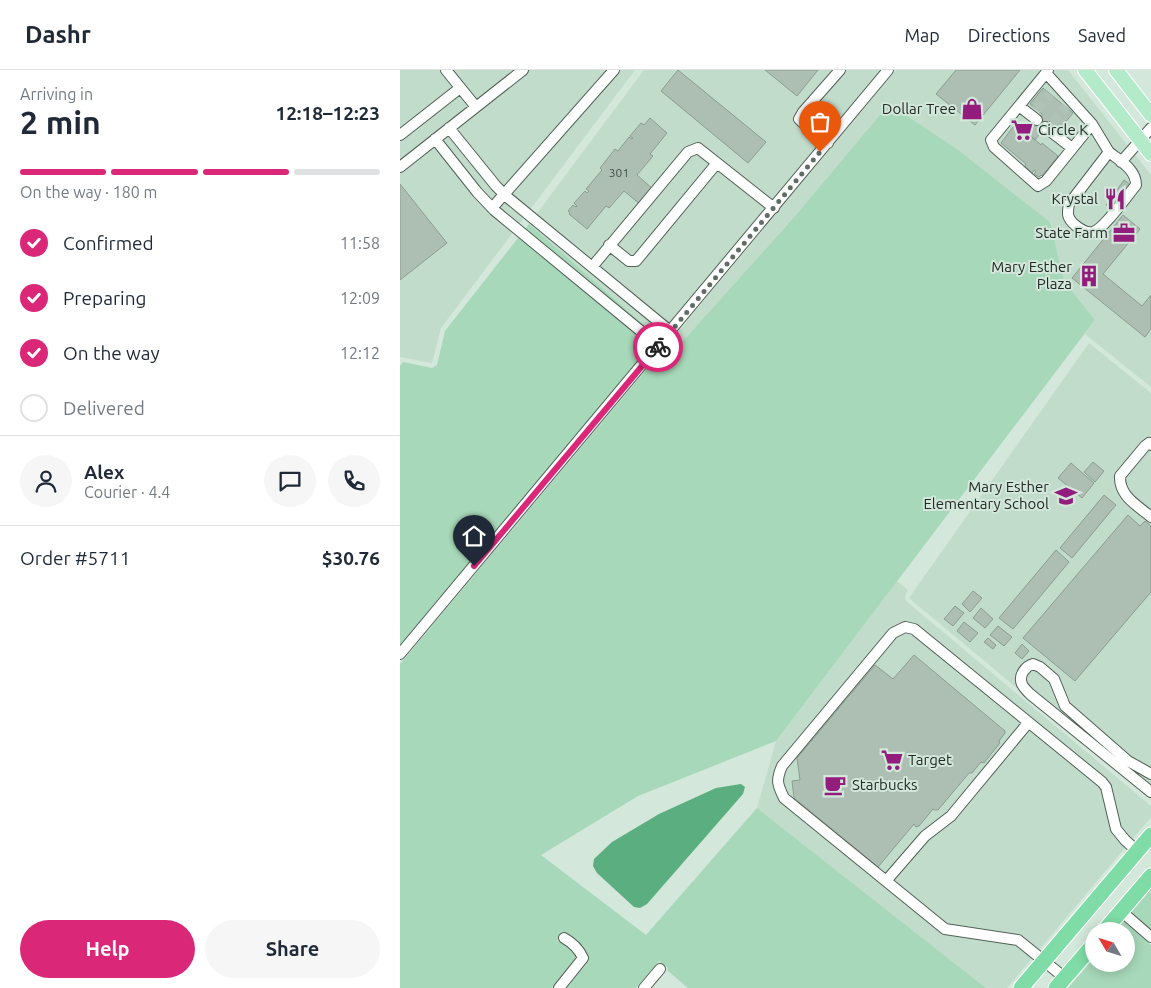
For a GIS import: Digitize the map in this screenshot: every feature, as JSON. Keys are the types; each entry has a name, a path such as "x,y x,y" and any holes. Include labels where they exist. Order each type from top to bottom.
{"highway":[{"path":"1021,988 1151,835"},
{"path":"1112,922 1151,876"},
{"path":"1060,983 1085,954"}],"main road":[{"path":"1085,70 1151,154"},
{"path":"1116,70 1151,115"}],"street":[{"path":"446,70 476,107"},
{"path":"400,167 523,70"},
{"path":"492,208 614,70"},
{"path":"828,143 799,119 840,70"},
{"path":"400,654 888,70"},
{"path":"1092,124 1046,182 1038,186 994,147 991,140 1047,71 1068,103 1092,124 1110,152 1130,168 1135,177 1136,185 1104,224 1091,233 1085,232 1074,224 1068,217 1067,212 1069,204 1110,152"},
{"path":"1050,94 1057,85"},
{"path":"400,135 460,88"},
{"path":"1019,106 1042,121 1072,148"},
{"path":"449,128 504,195 670,331"},
{"path":"1121,162 1151,128"},
{"path":"435,139 492,208 659,346"},
{"path":"592,266 688,152 698,148 774,208"},
{"path":"609,245 630,261 636,261 717,163"},
{"path":"1150,444 1120,476 1120,482 1121,489 1126,496 1151,517"},
{"path":"1060,983 1044,961 1018,940 945,929 784,798 779,789 778,777 782,766 894,633 905,627 914,629 1102,782 1106,787 1116,829 1138,851"},
{"path":"1151,774 1128,761 1065,706 1054,679 1040,667 1033,664 1028,665 1021,679 1022,684 1030,694 1151,792"},
{"path":"886,881 925,836 951,816 1028,723"},
{"path":"1121,911 1151,937"},
{"path":"560,988 583,958 580,951 564,938"},
{"path":"644,988 660,969"}],"shaded area":[{"path":"400,70 635,70 441,328 432,363 400,357"},
{"path":"644,70 880,70 658,337 529,224"},
{"path":"896,70 1068,70 1151,175 1151,387 1085,334 1095,320 1064,281 1050,222 957,149 889,104 796,215 674,351 667,345"},
{"path":"889,104 957,149 1050,222 1064,281 1095,320 776,741 638,796 541,855 646,935 757,808 986,988 688,988 659,961 636,988 567,988 588,962 588,956 580,943 561,931 557,941 571,949 576,957 552,988 400,988 400,664 667,345 674,351 796,215"},
{"path":"529,224 658,337 400,645 400,366 403,362 432,368 437,365 445,331"},
{"name":"Mary Esther Elementary School","path":"1089,343 1151,393 1151,800 909,598"},
{"path":"897,581 908,590 905,595 906,601 1151,806 1151,817 1007,988 986,988 757,808 776,741"},
{"path":"741,784 745,787 743,794 647,904 640,908 634,907 597,873 593,866 594,859 612,842 659,814 716,788"},
{"path":"1151,888 1151,930 1131,912"},
{"path":"1135,931 1151,945 1151,988 1068,988 1085,968 1085,972 1135,972"}],"building":[{"path":"678,70 766,142 748,163 661,91"},
{"path":"765,70 818,70 797,96"},
{"name":"Dollar Tree","path":"956,70 1020,70 975,125 936,94"},
{"path":"1043,88 1073,113 1060,129 1050,121 1035,140 1026,133 1042,114 1030,104"},
{"path":"650,118 667,133 650,154 653,156 637,175 654,190 641,205 624,191 609,208 606,206 587,229 568,211 573,205 577,206 574,203 585,191 587,193 589,191 586,189 602,170 600,168 615,149 618,151 629,137 632,139 630,136 641,123 644,125"},
{"path":"1016,123 1041,145 1042,143 1058,156 1042,176 1039,177 1034,174 1036,172 1034,170 1032,173 1025,166 1026,164 1001,143"},
{"name":"Krystal","path":"1124,180 1131,185 1112,209 1106,205"},
{"path":"400,184 447,243 400,280"},
{"name":"Mary Esther Plaza","path":"1123,215 1140,229 1103,274 1142,306 1151,295 1151,329 1145,337 1072,278"},
{"path":"1093,462 1104,471 1095,482 1084,472"},
{"path":"1071,463 1094,483 1082,498 1058,478"},
{"path":"1104,495 1116,505 1072,558 1060,548"},
{"path":"1128,515 1140,526 1145,521 1151,526 1151,592 1075,681 1023,638"},
{"path":"1056,550 1069,562 1013,629 999,618"},
{"path":"973,591 982,598 970,612 962,604"},
{"path":"955,606 964,613 953,626 944,619"},
{"path":"981,608 993,619 985,628 973,618"},
{"path":"964,622 978,633 970,642 957,631"},
{"path":"998,626 1012,637 1004,646 990,635"},
{"path":"988,638 996,645 993,649 984,642"},
{"path":"1022,644 1029,651 1022,659 1015,653"},
{"name":"Target","path":"914,655 1005,731 1005,733 999,741 1000,743 984,763 981,762 972,773 969,773 938,810 933,809 919,826 916,827 914,824 878,867 794,798 792,781 800,780 797,758 875,665 893,679"}],"tunnel":[{"path":"1036,110 1050,94"},
{"path":"1052,123 1066,106"}],"way so far":[{"path":"658,347 820,152"}],"place":[{"name":"Dollar Tree","path":"972,109"},
{"name":"Circle K","path":"1022,130"},
{"name":"Krystal","path":"1115,199"},
{"name":"State Farm","path":"1124,233"},
{"name":"Mary Esther Plaza","path":"1089,276"},
{"name":"Mary Esther Elementary School","path":"1066,496"},
{"name":"Target","path":"892,760"},
{"name":"Starbucks","path":"835,785"}],"route":[{"path":"474,566 658,347"}]}
